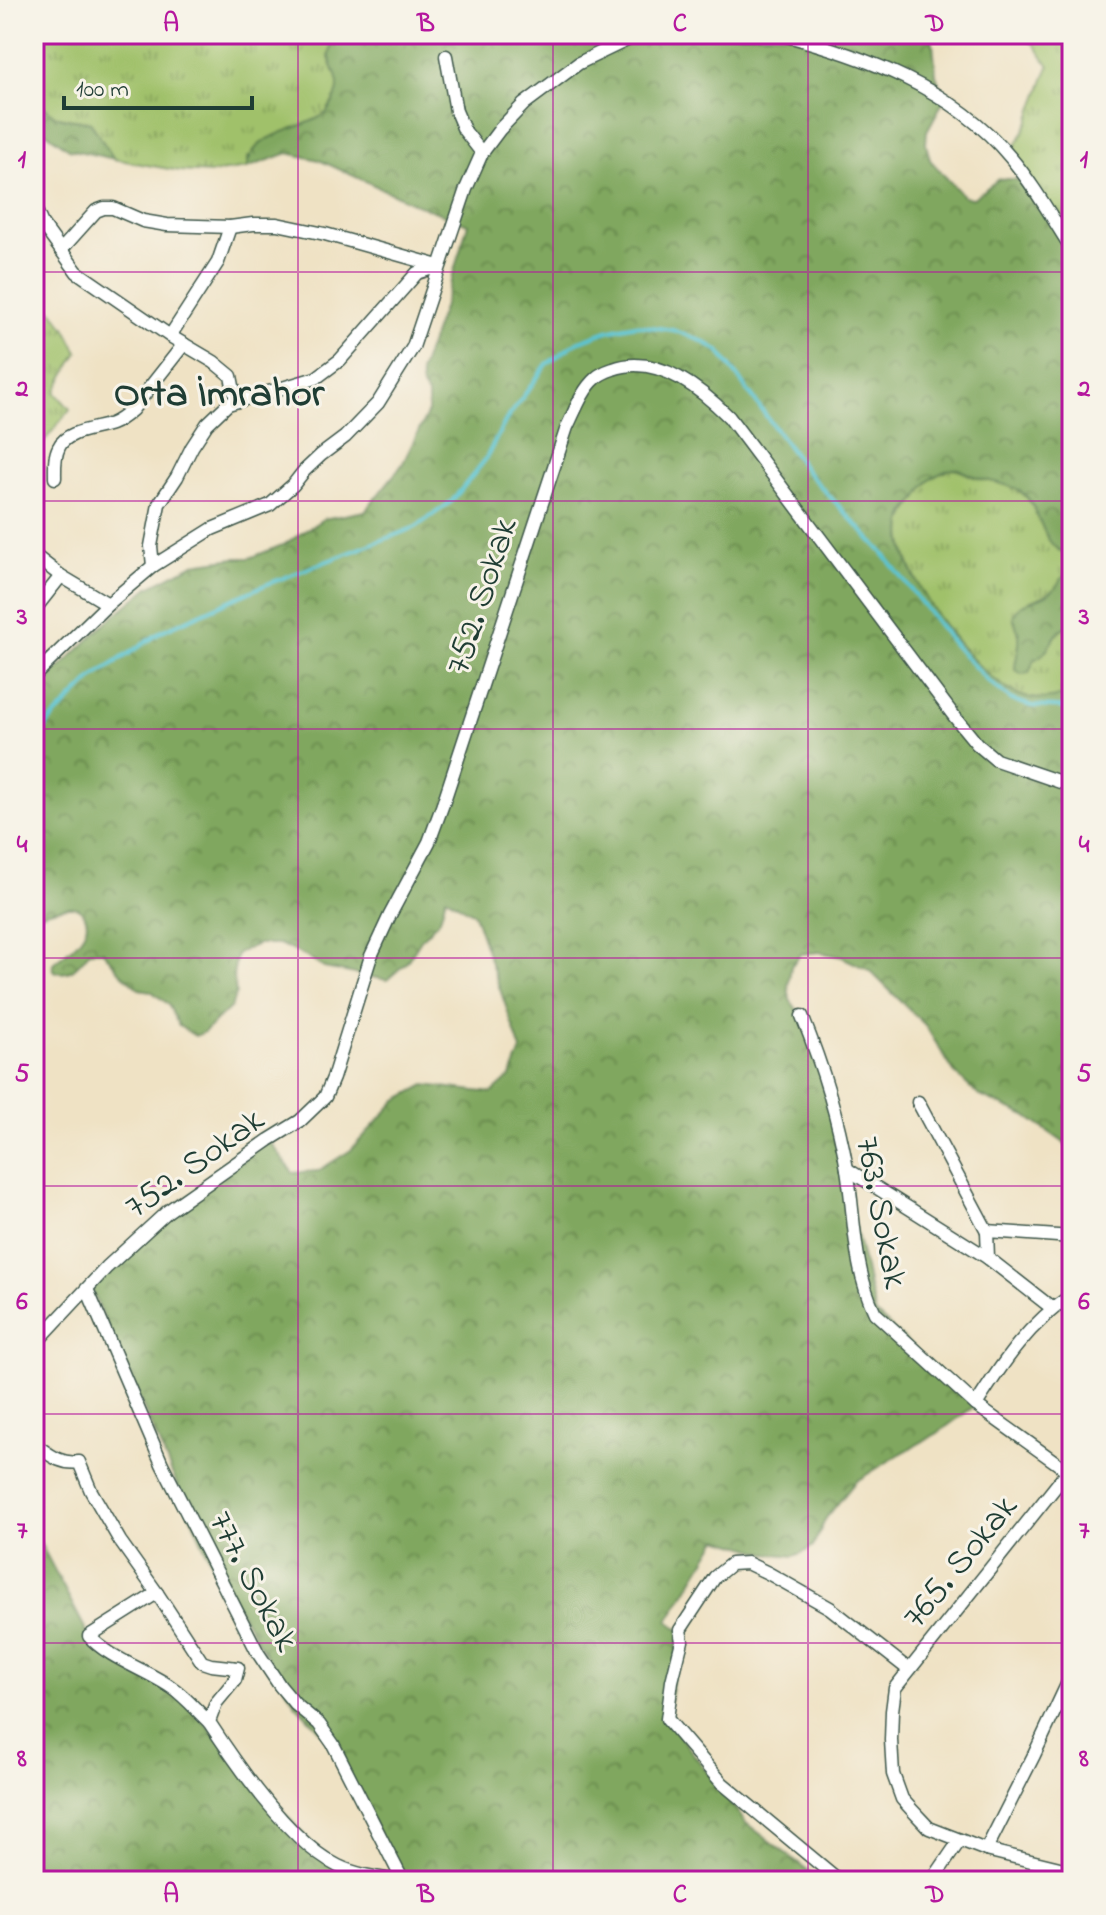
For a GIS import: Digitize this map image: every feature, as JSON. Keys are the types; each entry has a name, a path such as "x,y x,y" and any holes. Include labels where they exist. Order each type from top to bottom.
{"street":[{"path":"34,676 108,604 153,566 212,529 270,505 378,403 413,347 466,189 482,153 524,104 579,63 631,38 647,34"},
{"path":"780,34 868,61 961,109 1010,157 1072,249"},
{"path":"446,56 456,111 464,130 482,153"},
{"path":"34,206 42,224 77,272 170,336 214,362 231,376 236,401"},
{"path":"61,250 96,211 113,208 154,224 230,227 277,224 301,228 439,266"},
{"path":"170,336 218,262 230,227"},
{"path":"153,566 151,546 159,504 207,424 228,404 316,378 340,360 417,273 439,266"},
{"path":"55,478 60,443 66,437 123,418 184,344"},
{"name":"752. Sokak","path":"34,1345 107,1267 168,1211 300,1121 325,1097 371,956 429,842 443,804 567,427 582,397 596,378 607,371 633,365 660,370 694,387 714,403 729,417 977,744 996,760 1072,786"},
{"path":"34,555 61,576 108,604"},
{"path":"34,610 61,576"},
{"name":"763. Sokak","path":"802,1016 833,1110 847,1169 859,1269 865,1294 875,1313 976,1405 1070,1472"},
{"path":"918,1102 987,1231 988,1258"},
{"path":"847,1169 988,1258 1052,1308"},
{"path":"987,1231 1072,1237"},
{"name":"777. Sokak","path":"87,1289 162,1464 258,1653 280,1686 295,1704 319,1724 333,1744 401,1881"},
{"path":"976,1405 1003,1362 1052,1308 1072,1295"},
{"path":"34,1444 61,1462 79,1462 91,1491 120,1541 202,1662 238,1668"},
{"name":"765. Sokak","path":"960,1840 929,1828 902,1799 893,1774 895,1688 1070,1472"},
{"path":"840,1881 722,1783 667,1719 681,1635 715,1577 731,1564 747,1563 830,1608 908,1669"},
{"path":"157,1593 89,1636 99,1648 175,1689 209,1722 274,1811 311,1848 340,1867 401,1881"},
{"path":"209,1722 216,1703 235,1680 238,1668 258,1653"},
{"path":"986,1850 1070,1680"},
{"path":"932,1881 960,1840 986,1850 1072,1871"}],"green space":[{"path":"34,34 338,34 331,43 329,58 340,84 325,115 248,157 247,168 211,173 180,171 114,159 90,122 57,117 44,109 38,100 33,79"},
{"path":"338,34 932,34 936,74 944,100 927,131 930,160 964,197 973,198 999,179 1015,179 1037,193 1072,249 1072,556 1054,547 1032,504 1021,492 959,469 944,471 926,484 905,513 902,537 906,557 930,604 947,629 987,673 1024,697 1048,698 1072,693 1072,1152 1026,1116 978,1095 954,1072 925,1025 869,970 842,957 820,952 801,954 791,966 788,986 790,1000 802,1016 815,1048 875,1313 976,1405 938,1433 855,1482 826,1518 813,1546 806,1551 794,1556 766,1553 718,1539 668,1621 680,1630 667,1719 746,1823 822,1881 403,1881 333,1744 295,1704 212,1564 91,1289 167,1211 269,1140 293,1173 318,1171 351,1150 397,1100 425,1085 492,1093 511,1076 521,1050 474,914 446,897 440,919 422,938 406,963 387,980 324,968 279,944 258,944 237,953 233,976 236,993 231,1007 203,1033 195,1036 179,1026 168,1004 151,991 139,989 103,951 90,951 70,971 54,971 53,963 72,948 86,927 87,920 79,909 63,908 34,916 34,693 109,620 149,587 194,564 250,558 285,544 323,519 365,511 402,465 428,412 428,396 422,387 420,372 468,224 413,203 319,160 288,153 247,168 250,157 263,142 314,120 328,110 337,93 338,84 330,54"},
{"path":"1017,34 1072,34 1072,249 1010,157 1028,123 1049,66 1034,44"},
{"path":"34,94 58,117 90,122 114,159 69,149 43,130 34,113"},
{"path":"34,288 65,327 78,352 55,392 70,409 35,453"},
{"path":"951,469 1009,486 1022,493 1049,540 1062,552 1072,556 1072,693 1036,699 1005,688 966,653 931,607 918,583 903,540 903,523 924,485"},
{"path":"1067,572 1072,572 1072,624 1060,631 1045,652 1034,660 1029,673 1021,674 1015,669 1019,639 1013,616 1021,605 1054,589"},
{"path":"34,1531 89,1636 175,1689 324,1858 399,1881 34,1881"}],"waterway":[{"path":"34,747 50,721 94,677 164,630 265,585 416,527 452,501 485,460 506,420 547,364 577,342 636,325 673,330 719,351 806,471 882,552 955,646 987,680 1012,700 1032,706 1072,708"}],"district":[{"name":"Orta İmrahor","path":"219,391"}]}
